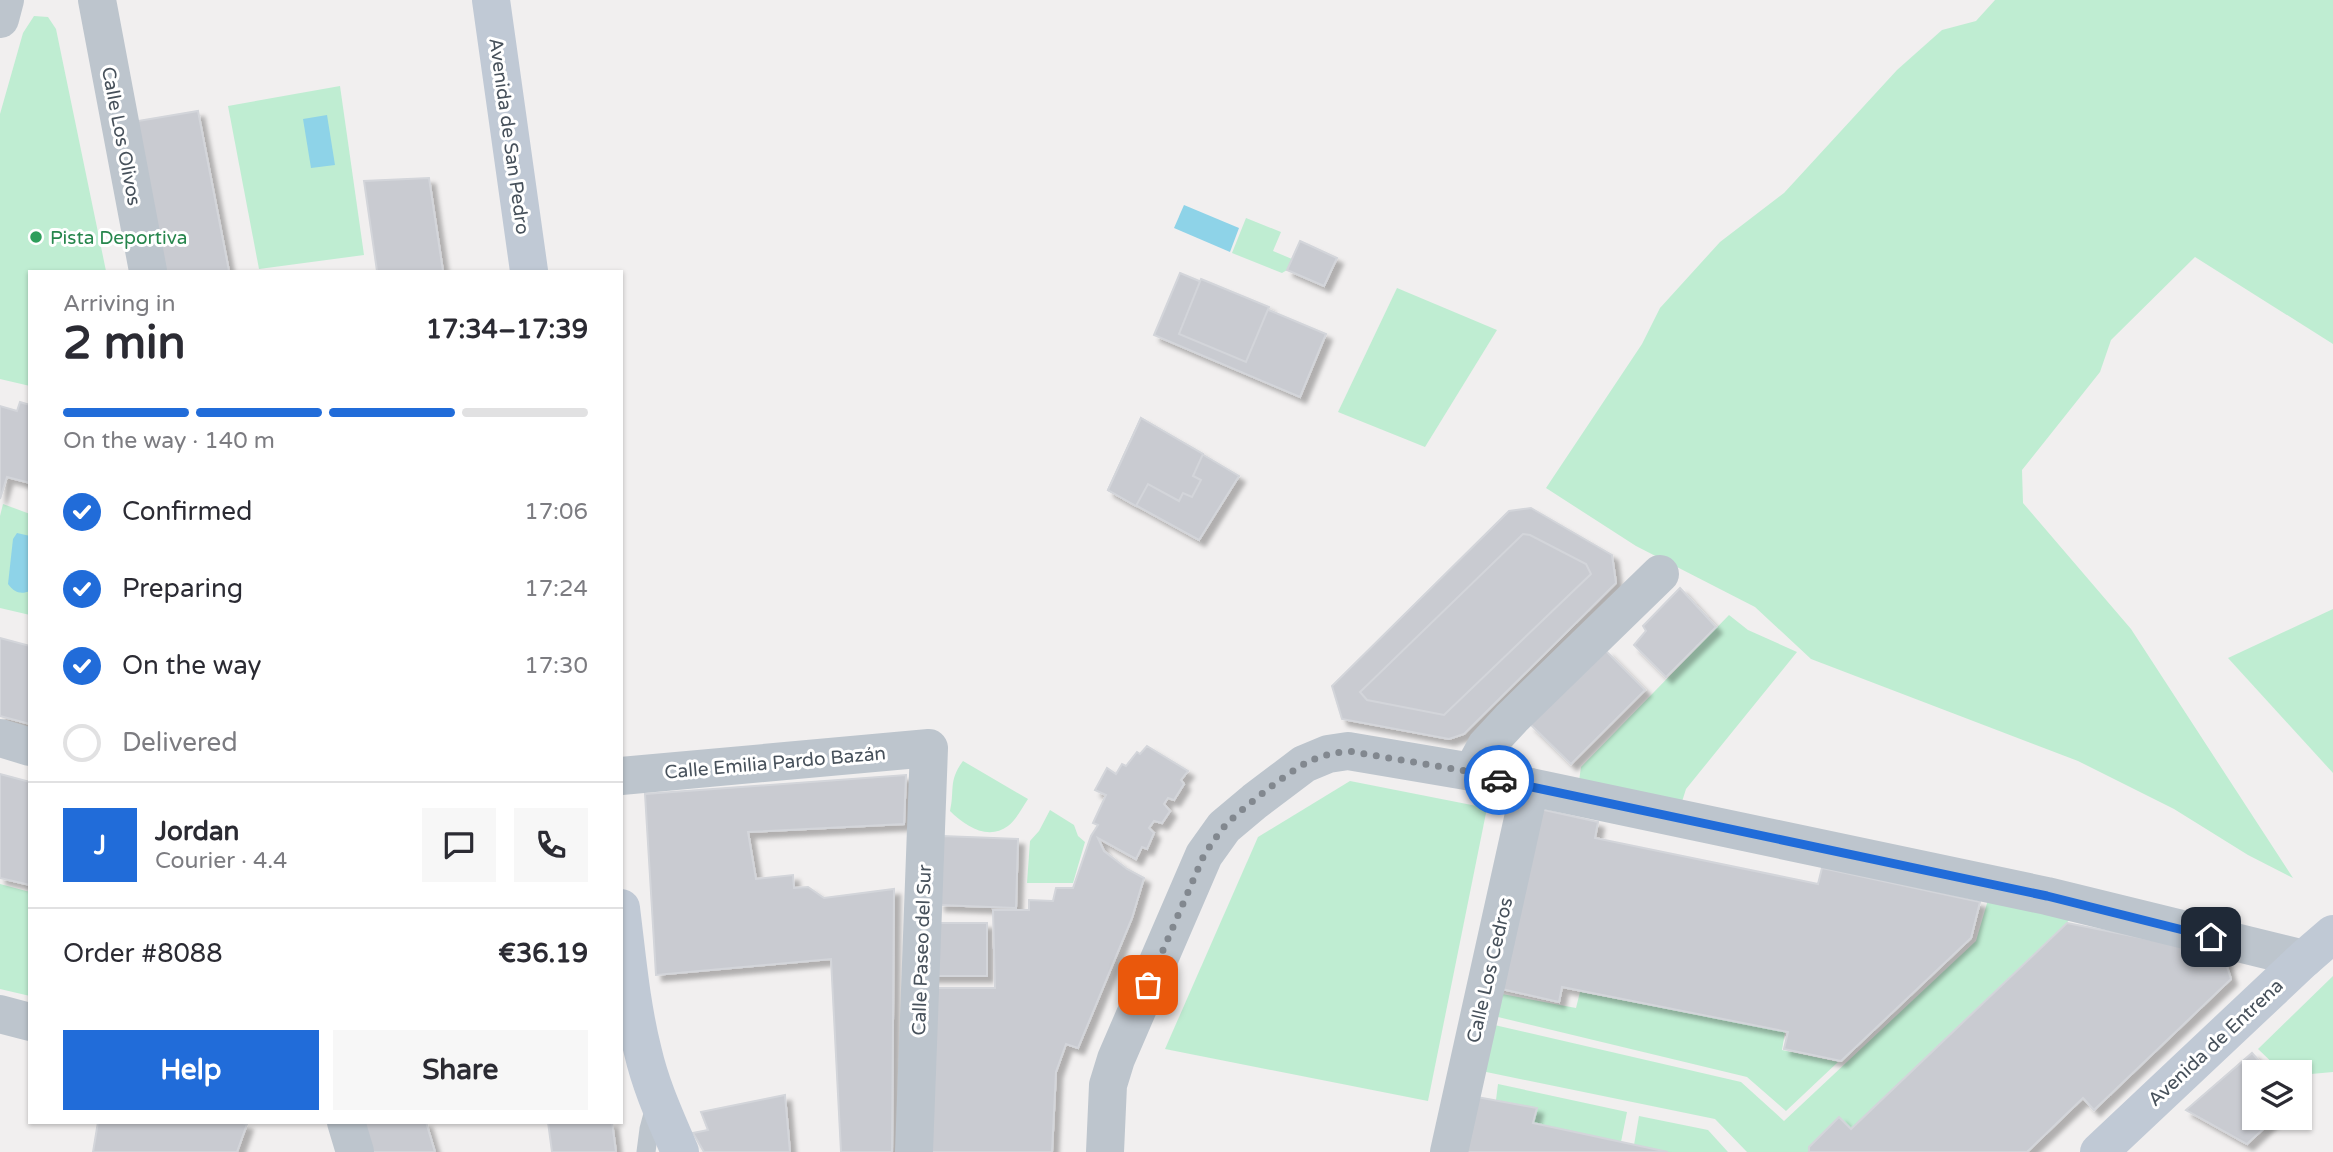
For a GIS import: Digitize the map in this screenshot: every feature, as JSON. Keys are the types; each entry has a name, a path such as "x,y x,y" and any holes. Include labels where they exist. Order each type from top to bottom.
{"main road":[{"name":"Avenida de San Pedro","path":"491,0 529,270"},
{"path":"623,923 643,1052 657,1098 680,1152"},
{"name":"Avenida de Entrena","path":"2099,1152 2333,934"}],"street":[{"path":"0,19 5,0"},
{"name":"Calle Los Olivos","path":"97,0 148,270"},
{"path":"1472,772 1486,746 1512,718 1660,574"},
{"path":"0,738 28,746"},
{"name":"Calle Emilia Pardo Bazán","path":"623,776 929,748"},
{"name":"Calle Paseo del Sur","path":"914,1152 929,748"},
{"path":"1105,1152 1108,1085 1116,1059 1204,855 1224,827 1255,801 1304,764 1328,754 1348,751 1472,772 1530,787 2047,896 2304,959"},
{"name":"Calle Los Cedros","path":"1449,1152 1530,787"},
{"path":"0,1014 28,1021"},
{"path":"347,1124 355,1152"}],"lane":[{"path":"646,1152 657,1098"}],"green space":[{"path":"1995,0 2333,0 2333,344 2195,257 2111,340 2100,372 2022,470 2023,503 2131,629 2293,878 2248,855 2174,809 2078,761 1811,659 1755,607 1636,546 1546,488 1642,344 1660,308 1720,242 1784,193 1897,70 1942,30 1976,21"},
{"path":"34,16 48,17 56,29 106,270 28,270 28,386 0,379 0,114 23,33"},
{"path":"340,86 364,255 259,269 228,106"},
{"path":"1246,218 1281,232 1273,251 1292,259 1287,270 1282,273 1232,253"},
{"path":"1397,288 1497,330 1425,447 1338,412"},
{"path":"3,504 28,513 28,615 0,608 0,516"},
{"path":"2333,609 2333,773 2228,658"},
{"path":"1729,615 1748,630 1797,652 1686,789 1679,811 1578,788 1581,767"},
{"path":"963,761 1028,799 1008,826 993,832 977,830 950,811 954,780"},
{"path":"1350,781 1487,808 1428,1101 1165,1049 1258,837"},
{"path":"1050,810 1074,825 1078,836 1085,842 1073,883 1027,883 1030,841 1039,831"},
{"path":"0,884 28,891 28,996 0,989"},
{"path":"1992,886 2084,906 1851,1129 1839,1117 1809,1147 1809,1152 1747,1152 1715,1119 1467,1068 1477,1021 1741,1082 1784,1121 1976,941"},
{"path":"2333,976 2333,1072 2312,1074 2312,1060 2269,1060 2258,1049"},
{"path":"1580,992 1785,1032 1782,1050 1838,1062 1786,1111 1747,1077 1498,1017 1502,994 1576,1008"},
{"path":"1498,1084 1627,1112 1621,1142 1533,1123 1537,1108 1496,1100"},
{"path":"1639,1116 1708,1130 1728,1152 1668,1152 1634,1145"}],"water":[{"path":"327,115 335,165 311,168 303,119"},
{"path":"1184,205 1239,228 1230,252 1174,228"},
{"path":"17,533 28,536 28,592 23,593 15,591 8,584 13,539"}],"building":[{"path":"198,111 229,270 161,270 132,122"},
{"path":"429,178 443,270 377,270 364,181"},
{"path":"1300,241 1337,258 1324,286 1287,270"},
{"path":"1180,273 1326,334 1300,397 1154,335"},
{"path":"1201,279 1269,307 1246,362 1179,334"},
{"path":"20,402 28,404 28,482 7,477 0,499 0,406 17,411"},
{"path":"1141,418 1239,476 1199,540 1108,490"},
{"path":"1141,418 1203,454 1193,476 1201,480 1192,497 1183,493 1179,501 1148,484 1136,506 1108,490"},
{"path":"1531,508 1612,555 1616,583 1464,734 1449,739 1342,719 1332,686 1509,511"},
{"path":"1523,534 1530,535 1586,564 1591,574 1444,715 1367,700 1360,692"},
{"path":"1680,588 1716,627 1666,677 1634,645 1646,631 1643,626"},
{"path":"0,638 28,645 28,723 0,716"},
{"path":"1606,651 1645,690 1571,764 1530,724"},
{"path":"1147,746 1188,771 1181,780 1184,784 1174,800 1168,798 1164,804 1170,811 1162,823 1154,821 1149,828 1154,833 1147,849 1142,847 1136,859 1098,838 1104,851 1144,878 1132,918 1078,1048 1066,1044 1056,1072 1052,1152 923,1152 933,988 995,988 993,910 1029,910 1029,900 1053,901 1056,888 1073,888 1091,836 1098,825 1093,823 1106,795 1095,790 1107,768 1116,774 1122,764 1126,766 1137,752 1140,754"},
{"path":"0,774 28,781 28,885 0,878"},
{"path":"906,775 904,824 748,832 756,879 793,875 794,888 808,887 824,898 894,889 892,1152 841,1152 831,959 656,975 645,794"},
{"path":"1531,807 1598,822 1595,838 1818,884 1822,868 1980,902 1971,938 1841,1061 1784,1049 1788,1032 1562,987 1559,1002 1493,987"},
{"path":"942,836 1018,839 1016,908 939,905"},
{"path":"929,923 987,923 987,976 928,976"},
{"path":"2067,923 2223,954 2231,979 2094,1110 2083,1098 2027,1152 1809,1152 1809,1147 1839,1117 1851,1129"},
{"path":"2252,1053 2258,1060 2244,1060"},
{"path":"2242,1062 2242,1130 2262,1130 2247,1144 2186,1110"},
{"path":"785,1095 790,1152 704,1152 693,1133 708,1130 701,1112"},
{"path":"1477,1097 1537,1108 1533,1123 1668,1152 1460,1152"},
{"path":"98,1124 247,1124 237,1152 93,1152"},
{"path":"350,1124 427,1124 435,1152 357,1152"},
{"path":"548,1124 612,1124 616,1152 552,1152"}],"way so far":[{"path":"1148,985 1204,855 1224,827 1304,764 1328,754 1348,751 1472,772 1499,780"}],"place":[{"name":"Pista Deportiva","path":"36,237"}],"route":[{"path":"1499,780 2047,896 2211,937"}]}
